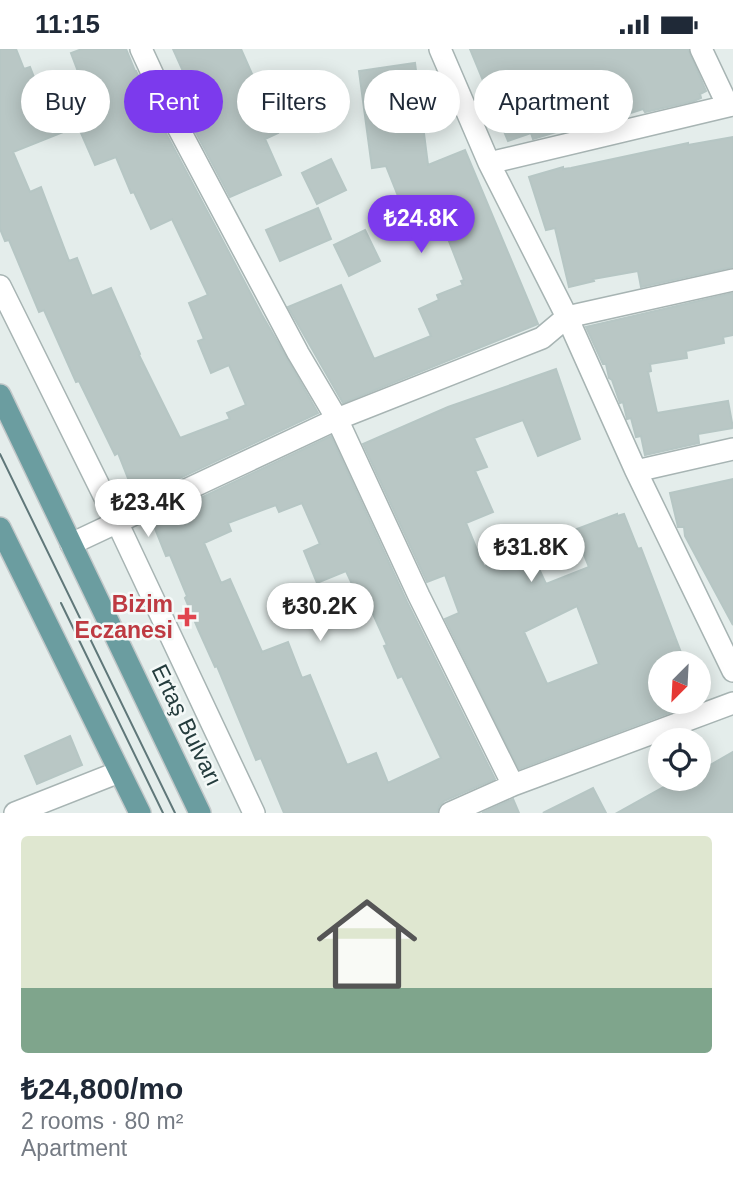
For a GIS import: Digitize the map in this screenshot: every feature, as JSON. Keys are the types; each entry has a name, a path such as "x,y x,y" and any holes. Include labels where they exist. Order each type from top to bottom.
{"main road":[{"name":"Ertaş Bulvarı","path":"0,395 200,813"},
{"path":"0,528 140,813"}],"street":[{"path":"141,49 172,116 298,353 337,419 419,596 513,785"},
{"path":"440,49 489,163 567,317 636,471 733,671"},
{"path":"489,163 731,106 701,49"},
{"path":"71,544 337,419 542,338 567,317 733,280"},
{"path":"0,286 117,522 254,813"},
{"path":"636,471 733,449"},
{"path":"450,813 513,785 733,703"},
{"path":"15,813 119,772"}],"building":[{"path":"0,49 16,49 24,69 30,67 31,70 21,70 21,133 60,133 13,152 30,192 41,187 69,261 77,258 92,296 111,288 139,355 180,438 230,419 227,413 246,405 229,365 211,373 198,341 204,339 189,303 208,295 172,219 151,229 134,192 131,193 116,157 95,165 81,133 110,133 110,70 77,70 71,53 82,49 126,49 135,70 124,70 124,133 166,133 262,315 318,413 142,496 139,489 133,491 118,453 115,455 79,381 76,382 44,310 39,312 9,240 5,241 0,229"},
{"path":"173,49 241,49 250,70 237,70 237,133 278,133 265,139 281,175 230,197 196,133 223,133 223,70 182,70"},
{"path":"470,49 688,49 706,91 700,94 701,98 694,101 633,112 633,70 479,70"},
{"path":"415,63 416,70 366,70"},
{"path":"364,70 364,108 359,71"},
{"path":"367,133 424,133 428,165 465,150 538,324 343,403 288,307 341,285 374,359 431,336 419,309 439,300 437,295 463,285 461,281 464,280 449,241 457,238 440,197 404,211 386,166 372,168"},
{"path":"505,133 531,133 508,141"},
{"path":"531,133 553,133 533,139"},
{"path":"733,137 733,267 641,287 638,271 593,279 594,281 569,287 555,228 546,230 529,177 563,167 571,168 688,143"},
{"path":"331,159 346,190 317,204 302,173"},
{"path":"318,208 331,239 280,261 266,230"},
{"path":"365,230 380,261 349,276 334,245"},
{"path":"733,293 733,335 723,337 724,343 686,351 687,358 650,364 651,371 648,372 657,413 728,401 733,428 698,434 699,443 645,455 641,436 636,437 631,418 627,419 623,402 620,403 606,364 603,364 586,327"},
{"path":"556,369 580,439 538,456 523,420 474,438 487,467 475,471 493,512 466,523 484,567 529,547 546,584 589,567 574,530 617,514 624,514 638,549 641,548 680,651 648,651 648,714 666,714 519,769 445,619 459,613 445,575 427,582 363,444 448,407","holes":["577,606 599,664 547,684 524,632"]},
{"path":"331,436 407,602 495,779 444,801 437,813 284,813 261,758 256,760 217,666 215,667 198,629 170,555 166,556 152,521","holes":["302,503 320,544 304,551 317,583 346,571 363,608 369,605 398,678 402,676 441,758 388,783 376,753 347,765 310,675 302,678 288,642 262,652 230,579 221,583 204,543 231,531 228,523 276,505 279,512"]},
{"path":"733,479 733,625 685,536 684,527 678,527 670,493"},
{"path":"70,736 82,765 37,784 25,756"},
{"path":"733,752 733,813 617,813 656,791 711,791 711,765"},
{"path":"593,788 606,813 543,813"},
{"path":"513,799 519,813 482,813"}],"tram line":[{"path":"0,454 175,813"},
{"path":"61,603 163,813"}],"place":[{"name":"Bizim Eczanesi","path":"187,617"}]}
